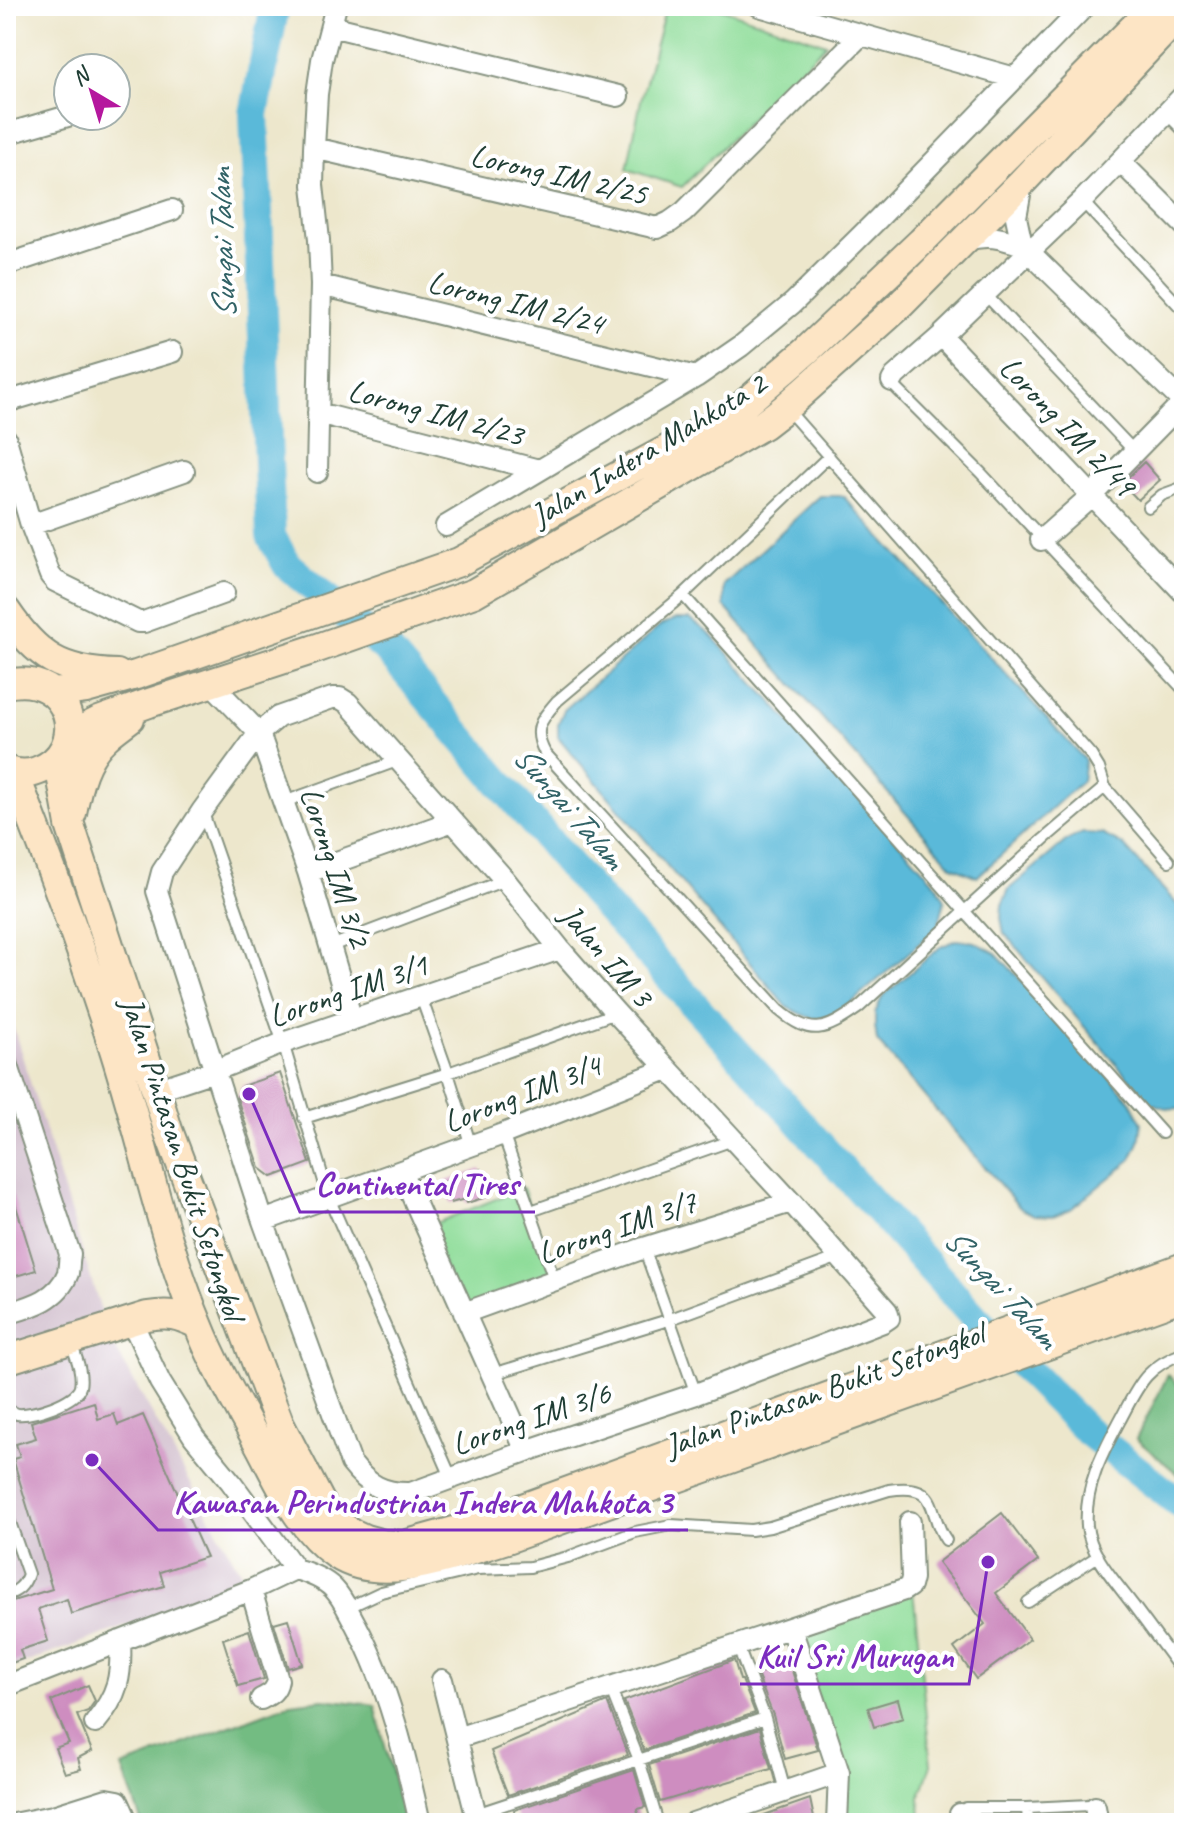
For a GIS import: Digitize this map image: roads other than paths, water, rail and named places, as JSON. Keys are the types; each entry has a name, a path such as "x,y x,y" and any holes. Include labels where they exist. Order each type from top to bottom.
{"main road":[{"name":"Jalan Indera Mahkota 2","path":"31,686 86,689 136,675 459,562 733,414 806,351 921,242 1155,6"},
{"name":"Jalan Indera Mahkota 2","path":"10,772 30,774 45,768 63,748 99,721 474,593 763,425 899,306 1022,182 1184,10"},
{"path":"6,611 41,654 70,668 136,675"},
{"name":"Jalan Pintasan Bukit Setongkol","path":"6,619 14,648 31,686 64,706 69,721 63,748 70,825 168,1130 280,1425 323,1507 338,1524 365,1539 404,1545 476,1525 958,1364 1056,1343 1184,1296"},
{"path":"70,825 84,768 102,740 149,703"},
{"name":"Jalan Pintasan Bukit Setongkol","path":"10,772 39,836 112,1041 176,1264 197,1324 295,1512 339,1556 364,1567 387,1569 430,1562 507,1539 958,1364 1039,1320 1184,1267"},
{"path":"140,1319 164,1298 176,1264"},
{"path":"6,1360 168,1313 197,1324"}],"street":[{"path":"759,6 1015,78"},
{"path":"446,526 696,377 741,346 793,303 878,219 1085,6"},
{"path":"317,472 321,285 313,185 314,148 322,60 334,16 618,96"},
{"name":"Lorong IM 2/25","path":"314,148 657,228 684,212 861,35"},
{"path":"892,381 985,294 1025,249 1082,201 1184,95"},
{"path":"6,134 52,121"},
{"path":"1121,162 1184,225"},
{"path":"1022,182 1016,217 1025,249"},
{"path":"6,265 172,210"},
{"path":"961,242 994,236 1025,249 1183,402 1092,495 1041,540"},
{"name":"Lorong IM 2/24","path":"321,285 696,377"},
{"name":"Lorong IM 2/49","path":"941,336 1184,593"},
{"path":"6,402 172,352"},
{"name":"Lorong IM 2/23","path":"318,413 539,470"},
{"path":"6,439 31,525 55,581 138,622 224,593"},
{"path":"31,525 184,471"},
{"path":"211,683 259,733"},
{"name":"Jalan IM 3","path":"259,733 278,717 332,698 348,703 505,880 616,1013 791,1202 887,1311 889,1318"},
{"name":"Lorong IM 3/2","path":"259,733 308,872 352,1020"},
{"name":"Lorong IM 3/6","path":"259,733 162,872 157,891 263,1221 351,1463 360,1475 374,1487 411,1493 696,1394 889,1318"},
{"path":"308,872 453,821"},
{"name":"Lorong IM 3/1","path":"156,1090 283,1043 560,949"},
{"path":"6,1060 70,1254 68,1273 57,1290 41,1303 6,1314"},
{"name":"Lorong IM 3/4","path":"263,1221 503,1134 667,1069"},
{"path":"401,1171 526,1451"},
{"name":"Lorong IM 3/7","path":"464,1313 644,1248 791,1202"},
{"path":"140,1319 160,1382 194,1437 295,1569 325,1581 347,1608 383,1683 420,1823"},
{"path":"457,1738 904,1590 910,1586 912,1578 910,1522"},
{"path":"6,1686 251,1590 295,1569"},
{"path":"251,1590 278,1680 272,1694 261,1699"},
{"path":"791,1628 839,1773 837,1823"},
{"path":"95,1723 107,1709 120,1679 120,1641"},
{"path":"442,1680 477,1818"},
{"path":"693,1823 839,1773"},
{"path":"18,1823 53,1819 107,1799 118,1801 128,1823"}],"lane":[{"path":"1167,114 1184,131"},
{"path":"1082,201 1184,311"},
{"path":"985,294 1134,451"},
{"path":"892,381 1184,690"},
{"path":"785,408 1091,755 1105,787 1169,861"},
{"path":"829,456 683,595 557,701 540,723 539,742 545,753 779,1010 796,1025 814,1029 837,1023 858,1008 1105,787"},
{"path":"1148,507 1162,495 1184,487"},
{"path":"683,595 1162,1133"},
{"path":"284,802 397,761"},
{"path":"202,811 283,1043 329,1198 451,1477"},
{"path":"331,946 505,880"},
{"path":"421,997 471,1146"},
{"path":"304,1118 448,1073 616,1013"},
{"path":"503,1134 554,1279"},
{"path":"531,1211 734,1140"},
{"path":"644,1248 696,1394"},
{"path":"493,1374 668,1320 839,1257"},
{"path":"6,1408 19,1415 44,1410 74,1396 79,1390 81,1376 70,1340"},
{"path":"1184,1353 1152,1369 1140,1384 1098,1464 1087,1506 1087,1529 1098,1556 1184,1674"},
{"path":"347,1608 381,1592 478,1569 530,1567 568,1557 635,1532 671,1525 761,1528 907,1487 921,1492 932,1502 939,1530 946,1540"},
{"path":"6,1511 28,1574 25,1584 6,1595"},
{"path":"1028,1602 1098,1556"},
{"path":"737,1644 765,1718 785,1791"},
{"path":"610,1687 639,1760 658,1823"},
{"path":"477,1818 765,1718"},
{"path":"958,1818 966,1808 1090,1805 1097,1815"},
{"path":"1027,1808 1028,1823"}],"water":[{"path":"820,496 843,496 1085,760 1082,781 977,877 952,866 724,606 724,585"},
{"path":"676,619 690,619 710,634 937,885 945,900 938,927 840,1013 813,1018 787,1007 558,737 558,724 564,710 661,625"},
{"path":"1083,833 1102,834 1123,845 1184,912 1184,1107 1165,1108 1147,1100 1004,933 1002,905 1009,889 1067,840"},
{"path":"956,940 975,942 996,953 1131,1101 1142,1123 1139,1142 1131,1160 1071,1209 1053,1216 1034,1215 1020,1208 877,1041 875,1013 882,997 940,947"}],"waterway":[{"name":"Sungai Talam","path":"275,6 254,114 271,536 287,565 389,652 577,874 975,1318 1086,1430 1184,1507"}],"place":[{"name":"Continental Tires","path":"249,1094"},
{"name":"Kawasan Perindustrian Indera Mahkota 3","path":"92,1460"},
{"name":"Kuil Sri Murugan","path":"988,1562"}]}
